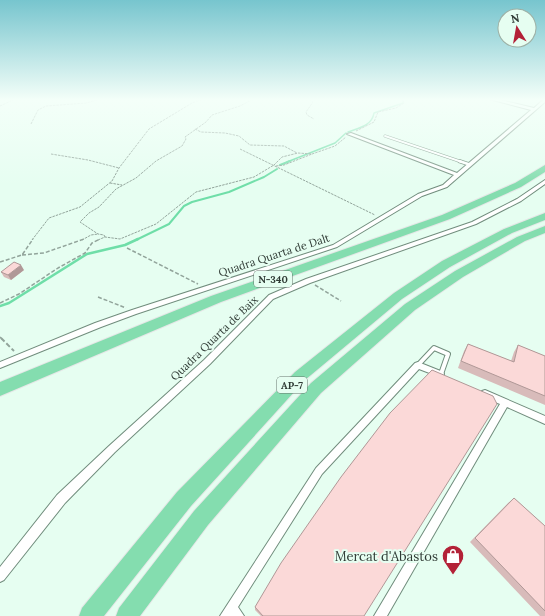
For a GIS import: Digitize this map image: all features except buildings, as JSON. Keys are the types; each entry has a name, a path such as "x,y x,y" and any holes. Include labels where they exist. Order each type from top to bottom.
{"highway":[{"name":"N-340","path":"0,390 86,352 216,299 446,217 518,185 545,168"},
{"name":"AP-7","path":"90,616 184,499 300,376 398,296 446,264 508,232 545,216"},
{"name":"AP-7","path":"127,616 201,518 316,388 410,307 459,274 521,239 545,229"}],"street":[{"name":"Quadra Quarta de Dalt","path":"0,365 98,324 335,246 420,195 445,186 468,164 512,128"},
{"path":"350,134 458,175"},
{"name":"Quadra Quarta de Baix","path":"0,576 62,498 112,449 207,362 271,297 308,281 474,223 519,200 545,182"},
{"path":"232,613 319,471 418,365 450,378"},
{"path":"478,390 545,420"},
{"path":"380,616 506,403"}],"lane":[{"path":"385,136 468,164"},
{"path":"418,365 434,348 448,354 441,374"}],"path":[{"path":"22,255 43,225 50,218 80,207 110,182 119,168 151,128"},
{"path":"274,165 284,165 335,146 350,134 363,128"},
{"path":"98,234 80,222 89,213 100,207 109,194 136,178 156,161 182,146 186,139 185,137 195,129 201,132 225,133 239,136 250,145 284,146 297,154"},
{"path":"240,149 382,218"},
{"path":"51,154 88,160 119,168"},
{"path":"0,262 22,255 28,256 52,251 83,240 88,235 98,234 104,235 105,237 120,239 156,224 196,192 254,177 274,165 282,158 297,154 312,154"},
{"path":"110,182 122,185"},
{"path":"0,303 19,294 58,268 85,253 92,243 105,237"},
{"path":"127,248 206,288"},
{"path":"308,281 340,300"},
{"path":"98,297 134,312"},
{"path":"0,337 19,358"}],"waterway":[{"path":"348,132 361,128"},
{"path":"287,162 335,143 346,133"},
{"path":"280,165 290,161"},
{"path":"136,240 169,224 184,206 192,202 229,192 264,177 277,169"},
{"path":"0,306 9,303 87,254 125,245 138,239"}],"place":[{"name":"Mercat d'Abastos","path":"453,576"}]}
